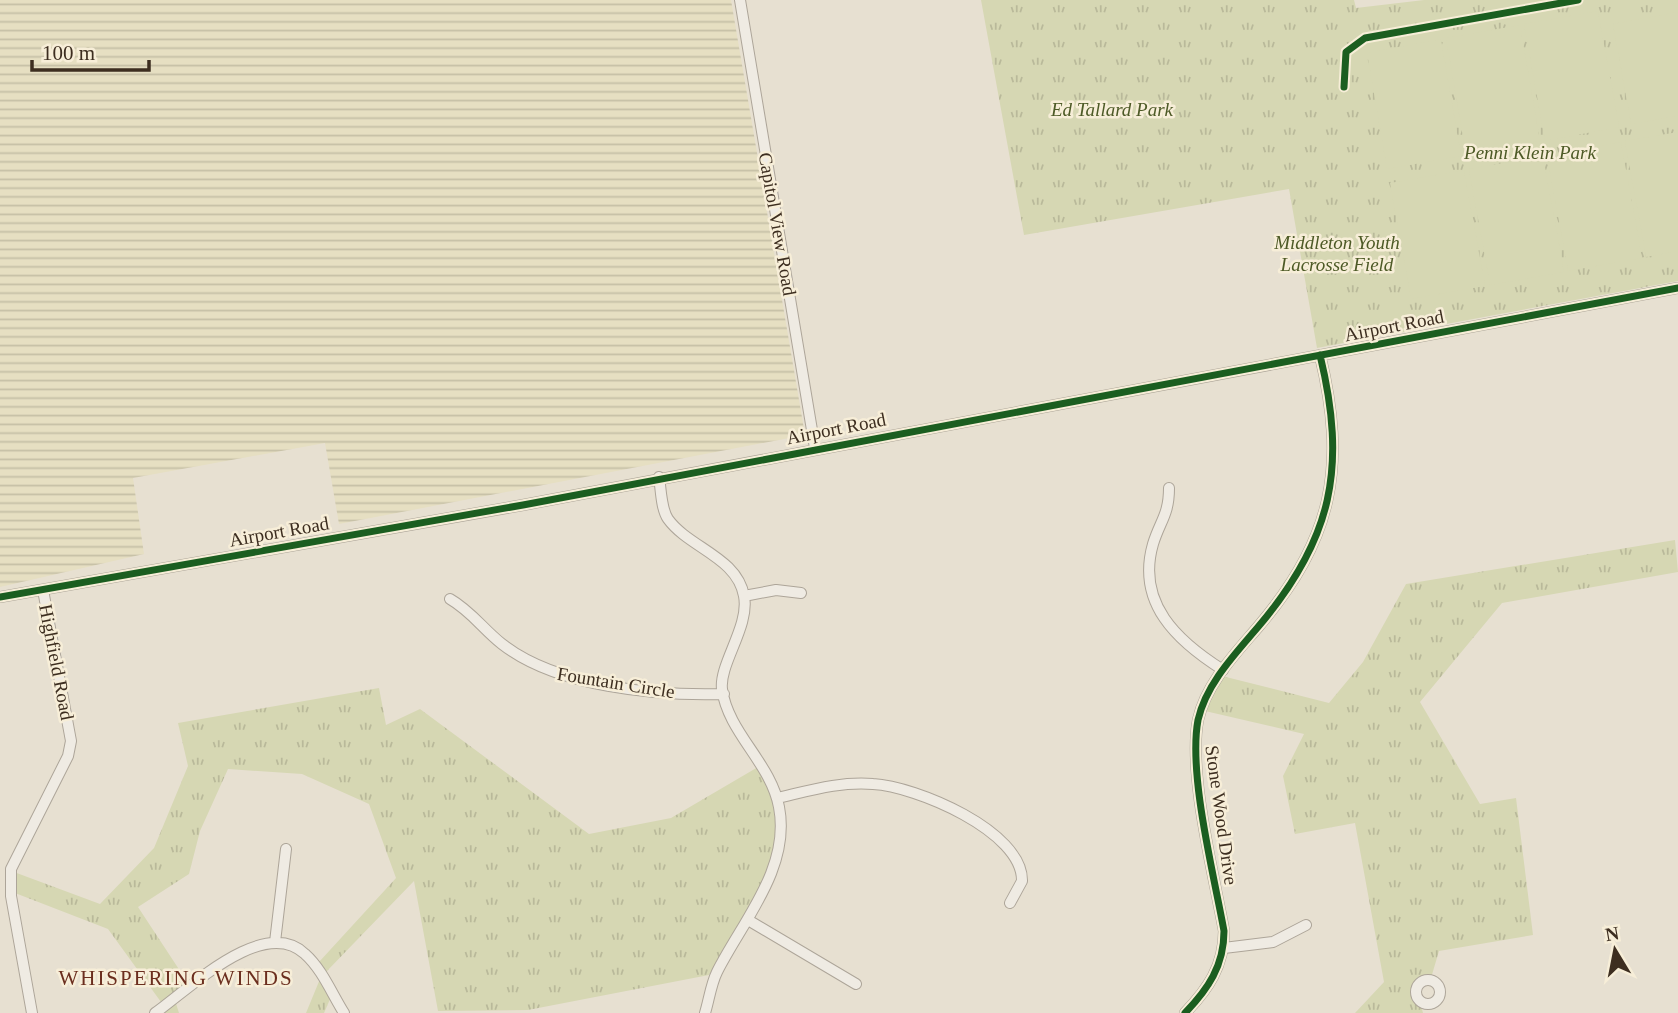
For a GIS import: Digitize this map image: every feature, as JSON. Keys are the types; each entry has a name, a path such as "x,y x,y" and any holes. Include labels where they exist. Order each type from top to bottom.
{"street":[{"name":"Capitol View Road","path":"740,0 815,448"},
{"name":"Airport Road","path":"0,597 523,505 659,477 1678,288"},
{"name":"Stone Wood Drive","path":"1185,1013 1213,980 1224,948 1224,931 1196,766 1195,743 1199,718 1223,670 1288,592 1316,540 1325,513 1330,488 1334,433 1320,355"},
{"path":"659,477 668,519 733,571 744,596 741,628 723,682 724,694 732,718 772,781 780,816 778,849 748,920 716,974 705,1013"},
{"path":"1169,488 1169,509 1153,543 1148,573 1151,595 1173,631 1223,670"},
{"name":"Highfield Road","path":"32,1013 11,896 11,869 68,755 71,741 43,590"},
{"path":"744,596 776,590 802,593"},
{"name":"Fountain Circle","path":"450,599 469,610 502,644 543,669 597,682 659,692 724,694"},
{"path":"777,799 841,785 863,784 923,794 981,825 1018,858 1022,881 1010,903"},
{"path":"275,942 286,849"},
{"path":"748,920 856,984"},
{"path":"1224,948 1273,942 1306,925"},
{"path":"155,1013 250,946 275,942 303,951 344,1013"}],"shaded area":[{"path":"0,0 731,0 805,435 339,524 325,443 133,478 144,554 0,587"}],"green space":[{"path":"981,0 1354,0 1356,8 1424,0 1678,0 1678,281 1317,348 1289,189 1024,235"},
{"path":"1598,11 1619,127 1545,141 1524,24"},
{"path":"1678,12 1678,116 1631,124 1613,24"},
{"path":"1520,25 1540,141 1466,155 1446,38"},
{"path":"1441,39 1461,156 1387,169 1367,53"},
{"path":"1678,132 1678,251 1646,257 1625,141"},
{"path":"1621,142 1642,258 1568,271 1547,155"},
{"path":"1543,156 1564,272 1490,285 1469,169"},
{"path":"1464,170 1485,286 1411,299 1390,183"},
{"path":"1675,540 1678,572 1502,603 1420,702 1480,804 1516,798 1533,935 1439,951 1431,978 1421,979 1412,988 1413,998 1421,1006 1423,1013 1355,1013 1384,982 1355,823 1295,834 1283,776 1304,734 1205,711 1222,676 1329,703 1363,662 1406,584"},
{"path":"379,688 386,725 420,709 589,834 671,818 758,767 771,797 775,821 774,844 759,890 709,975 528,1010 438,1011 414,881 326,972 319,962 396,878 369,804 302,774 228,769 200,831 189,874 138,907 188,983 173,994 179,1013 161,1013 161,1002 108,929 15,893 14,872 100,904 154,848 188,766 178,723"},
{"path":"320,979 331,997 324,1013 306,1013"}],"cycle path":[{"path":"1344,87 1346,52 1365,38 1578,0"},
{"path":"0,597 523,505 1678,288"},
{"path":"1185,1013 1201,995 1218,966 1224,931 1199,796 1196,768 1198,720 1214,682 1283,595 1318,532 1332,467 1332,432 1320,355"}],"district":[{"name":"WHISPERING WINDS","path":"176,978"}],"park label":[{"name":"Ed Tallard Park","path":"1112,109"},
{"name":"Penni Klein Park","path":"1530,152"},
{"name":"Middleton Youth Lacrosse Field","path":"1337,253"}]}
